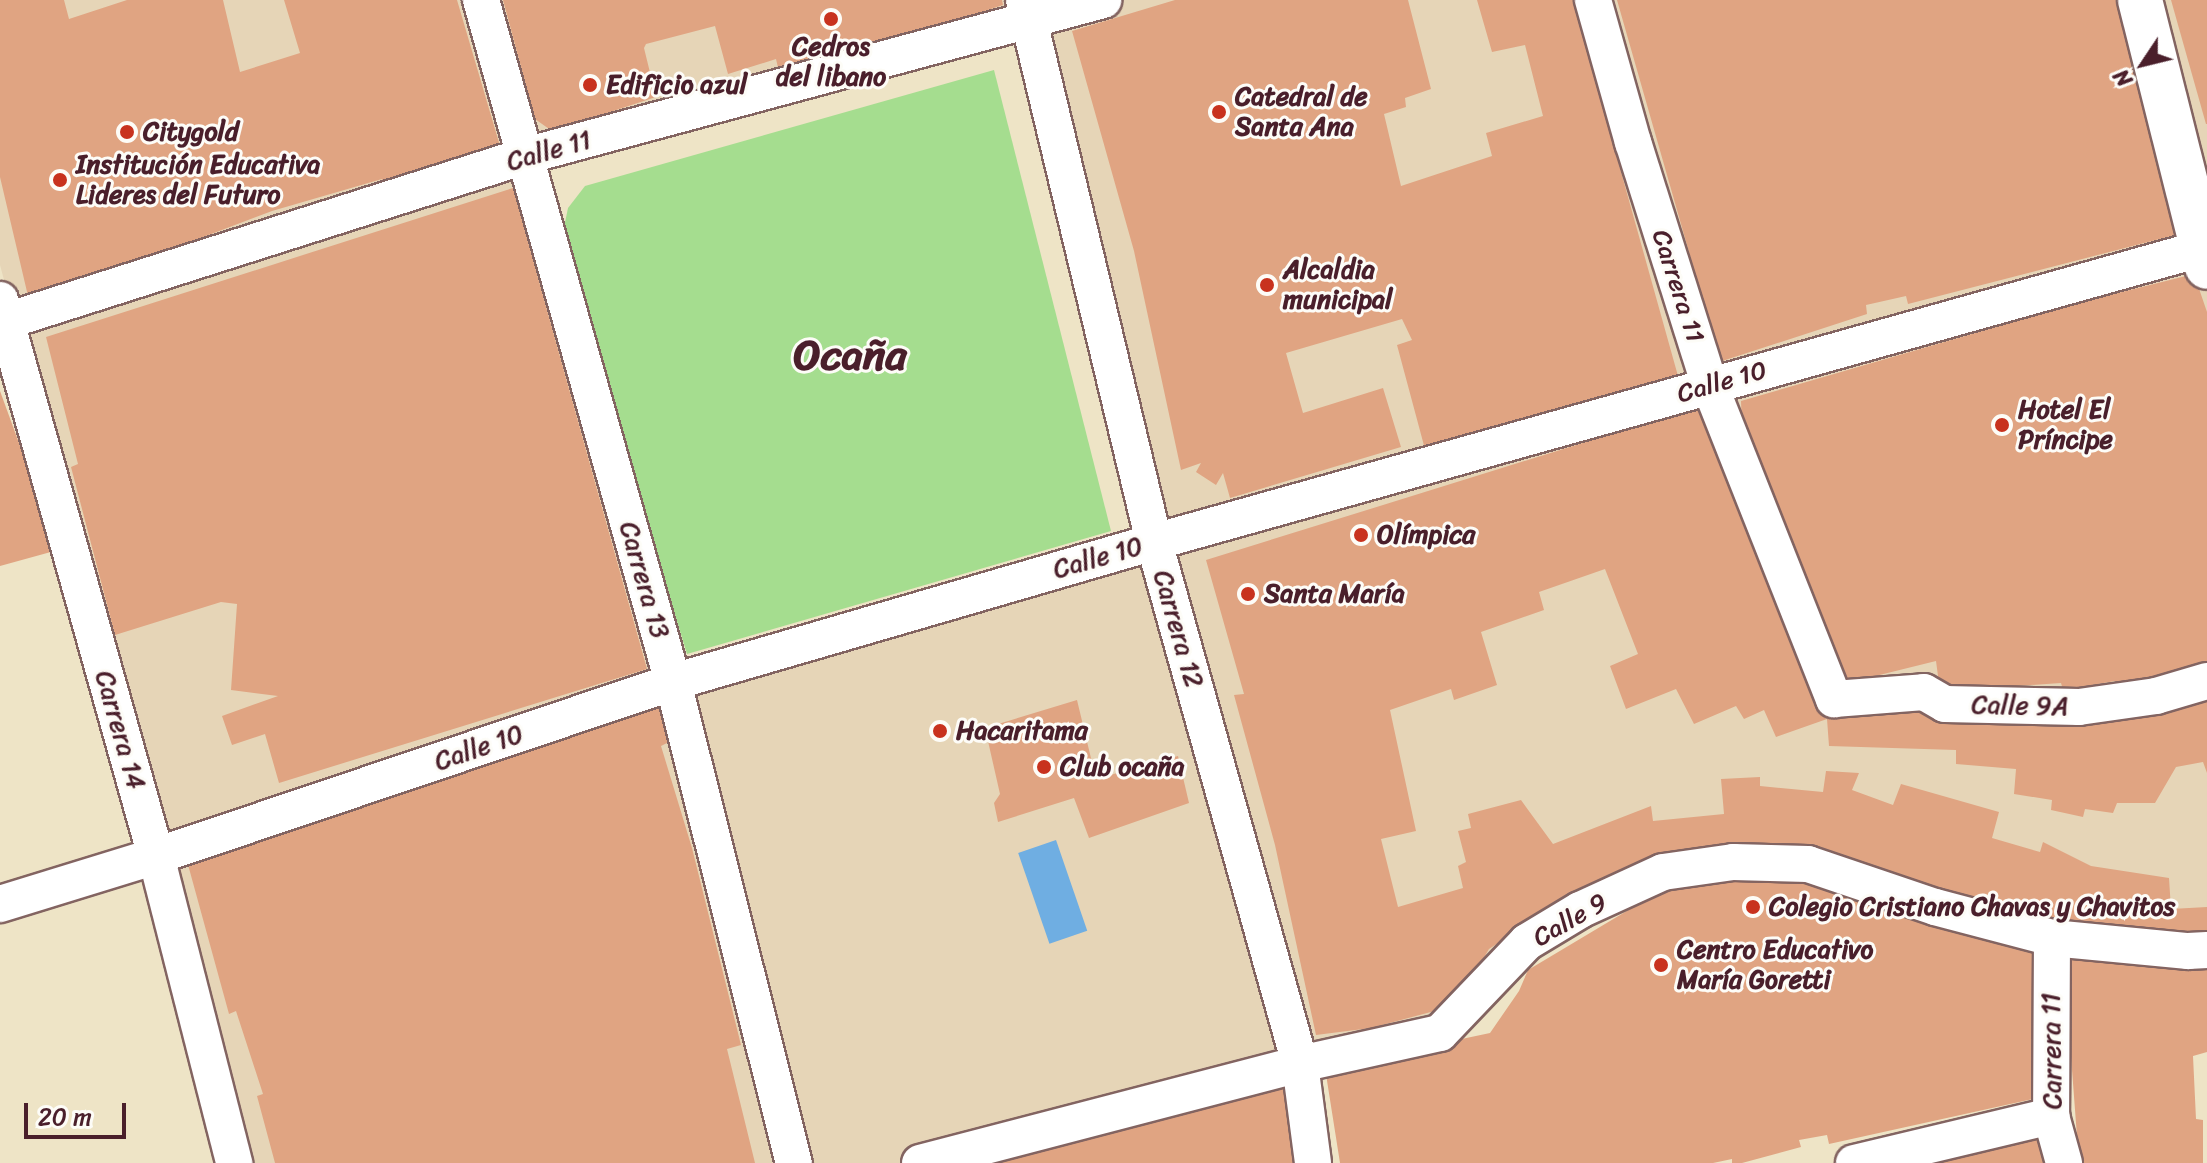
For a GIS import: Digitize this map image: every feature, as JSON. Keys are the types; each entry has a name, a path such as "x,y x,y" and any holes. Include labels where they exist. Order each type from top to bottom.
{"street":[{"name":"Carrera 13","path":"481,0 673,682 794,1163"},
{"name":"Calle 11","path":"2,314 525,156 1027,11 1103,0"},
{"name":"Carrera 11","path":"1593,0 1633,142 1710,386 1834,699"},
{"path":"2140,0 2205,254"},
{"name":"Carrera 12","path":"1027,11 1154,542 1300,1064 1313,1163"},
{"name":"Calle 10","path":"0,904 156,856 673,682 1154,542 1710,386 2205,254"},
{"name":"Carrera 14","path":"2,314 156,856 234,1163"},
{"name":"Calle 9A","path":"1834,699 1924,692 1945,704 2079,707 2156,696 2207,681"},
{"name":"Calle 9","path":"920,1163 1300,1064 1440,1033 1484,991 1527,942 1580,910 1663,872 1733,862 1808,864 1935,907 2052,938 2188,951 2207,950"},
{"name":"Carrera 11","path":"2052,938 2051,1116 2064,1163"},
{"path":"1854,1163 2051,1116"}],"shaded area":[{"path":"0,0 2207,0 2207,944 2059,931 1736,857 1682,864 1523,959 1478,1019 1304,1054 1318,1163 242,1163 0,265","holes":["1021,36 1159,527 682,667 520,166"]}],"green space":[{"path":"994,70 1111,531 687,654 561,242 568,208 585,186"}],"water":[{"path":"1056,840 1087,931 1049,944 1018,853"}],"building":[{"path":"0,0 64,0 69,19 127,0 223,0 240,72 300,53 284,0 457,0 500,146 383,183 382,179 272,211 127,266 28,296 0,177"},
{"path":"503,0 1002,0 1003,5 903,38 779,72 776,59 728,74 715,26 646,44 644,48 656,97 552,131 535,119"},
{"path":"1175,0 1408,0 1431,89 1405,98 1406,107 1384,114 1401,186 1492,156 1486,133 1543,116 1525,45 1492,52 1477,0 1573,0 1678,376 1426,453 1397,345 1412,340 1402,319 1286,353 1303,413 1383,388 1401,447 1230,498 1223,473 1216,485 1196,472 1201,463 1181,470 1134,251 1072,31"},
{"path":"1617,0 2120,0 2179,234 1908,304 1906,296 1866,305 1867,314 1716,363 1700,309 1705,308"},
{"path":"2171,0 2207,0 2207,124 2206,124"},
{"path":"513,188 647,669 279,783 265,734 232,745 222,716 278,696 231,690 237,604 221,602 115,635 71,467 78,464 46,337"},
{"path":"2194,274 2207,312 2207,666 2159,681 2115,686 2115,681 2063,690 2061,683 1940,691 1936,661 1843,684 1742,430 1741,401 2082,302"},
{"path":"0,391 58,550 0,566"},
{"path":"1705,405 1830,708 2207,690 2207,773 2203,762 2176,767 2155,803 2117,803 2113,813 2085,809 2083,817 2051,810 2052,800 2014,794 2016,769 1956,764 1956,750 1829,746 1827,719 1776,737 1764,710 1744,719 1736,706 1694,724 1676,689 1626,709 1610,666 1638,654 1605,569 1539,592 1544,610 1481,632 1497,685 1454,700 1451,689 1390,710 1416,831 1381,839 1398,907 1463,888 1458,866 1466,862 1458,831 1471,828 1468,814 1521,800 1553,844 1651,806 1653,821 1724,814 1721,779 1760,777 1760,786 1823,792 1826,771 1859,773 1852,790 1893,805 1901,784 1999,812 1992,838 2040,852 2043,842 2091,866 2169,878 2171,909 2207,907 2207,939 2068,922 1939,889 1937,893 1801,845 1731,843 1665,853 1554,906 1489,949 1460,998 1441,1003 1442,1009 1371,1028 1316,1035 1275,845 1234,695 1244,694 1206,560"},
{"path":"658,700 671,741 661,746 692,848 741,1045 727,1049 755,1163 275,1163 257,1096 263,1094 236,1011 229,1014 187,861 591,730 591,722"},
{"name":"Club ocaña","path":"1077,700 1096,779 1178,756 1189,803 1089,838 1074,798 998,822 994,803 1000,794 985,728"},
{"path":"1733,868 1820,885 2047,945 2043,1040 2031,1039 2037,1098 1829,1144 1827,1135 1799,1140 1801,1147 1742,1163 1732,1163 1732,1159 1713,1163 1340,1163 1325,1068 1490,1033 1519,991 1528,970 1687,875"},
{"path":"2063,950 2207,959 2207,1052 2193,1056 2196,1119 2203,1120 2203,1163 2079,1163"},
{"path":"1287,1074 1298,1163 995,1163 1093,1135"},
{"path":"2041,1136 2047,1163 1939,1163 1939,1162"}],"place":[{"name":"Cedros del libano","path":"831,19"},
{"name":"Edificio azul","path":"590,85"},
{"name":"Catedral de Santa Ana","path":"1219,112"},
{"name":"Citygold","path":"127,132"},
{"name":"Institución Educativa Lideres del Futuro","path":"60,180"},
{"name":"Alcaldia municipal","path":"1267,285"},
{"name":"Hotel El Príncipe","path":"2002,425"},
{"name":"Olímpica","path":"1361,535"},
{"name":"Santa María","path":"1248,594"},
{"name":"Hacaritama","path":"940,731"},
{"name":"Club ocaña","path":"1044,767"},
{"name":"Colegio Cristiano Chavas y Chavitos","path":"1753,907"},
{"name":"Centro Educativo María Goretti","path":"1661,965"}],"district":[{"name":"Ocaña","path":"850,355"}]}
